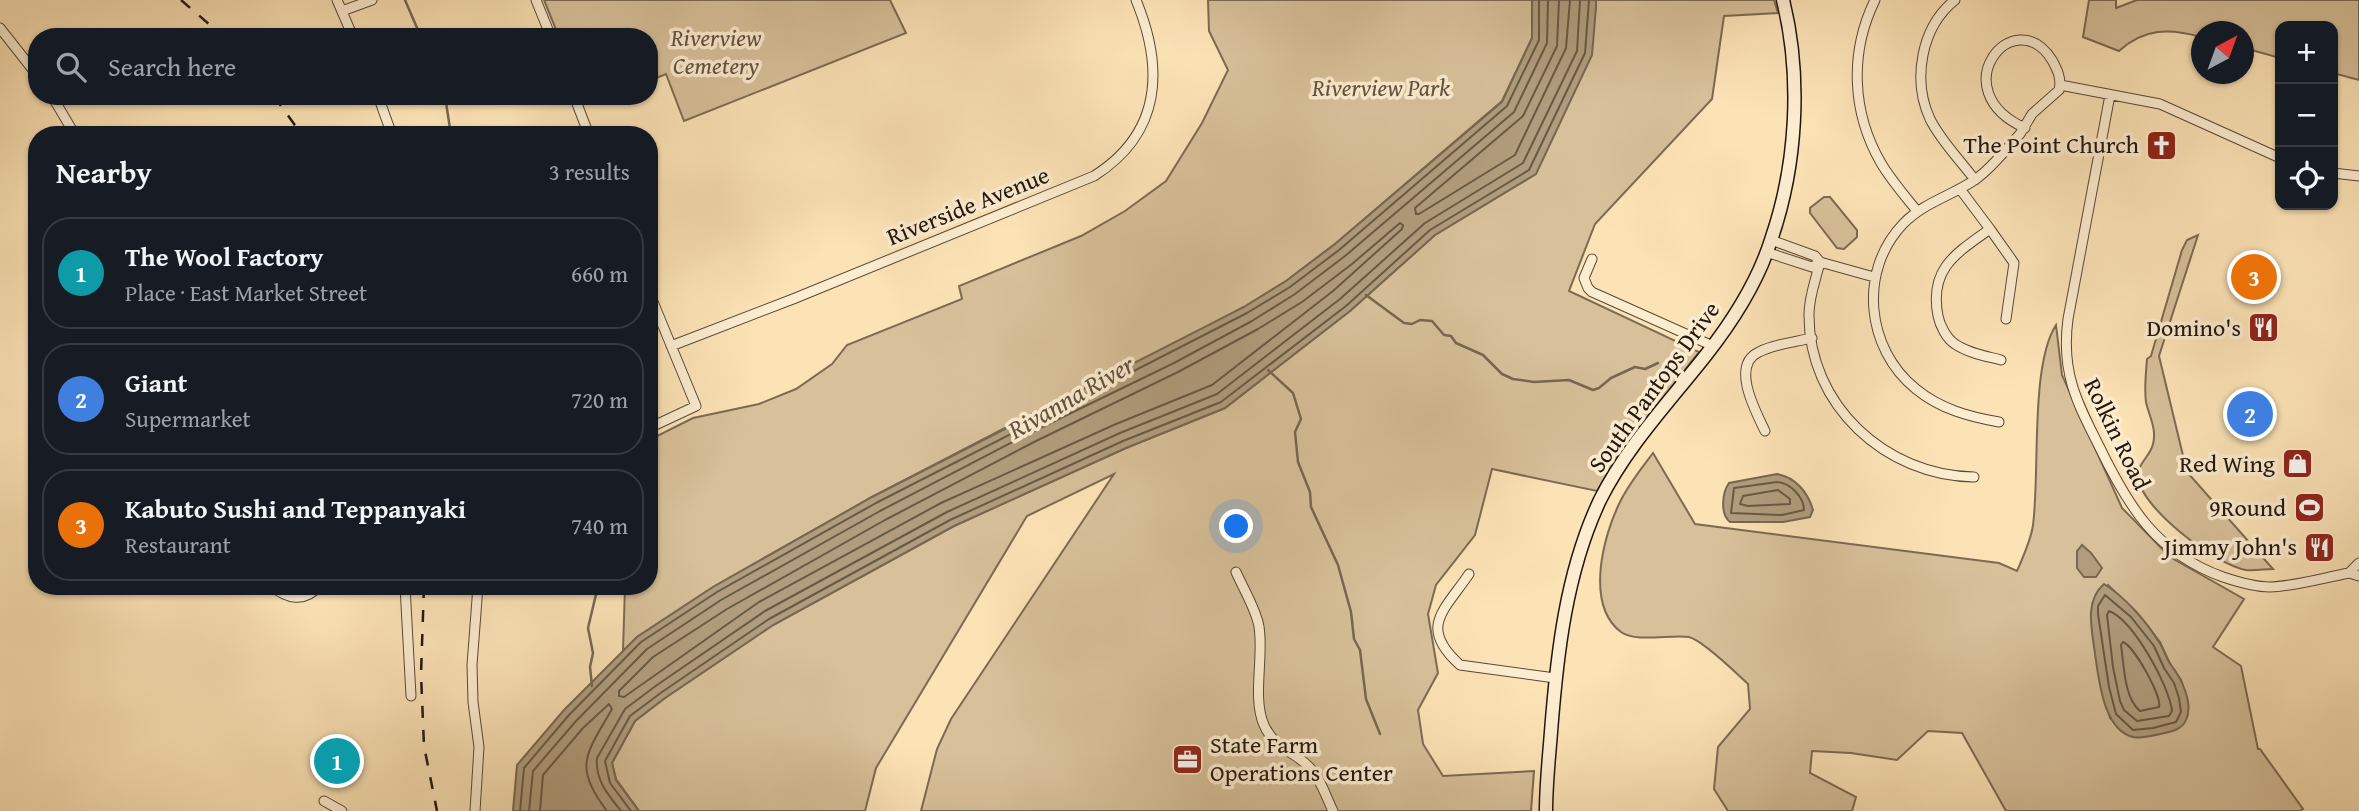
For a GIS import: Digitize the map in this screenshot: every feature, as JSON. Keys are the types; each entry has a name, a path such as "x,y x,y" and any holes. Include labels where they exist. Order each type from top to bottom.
{"street":[{"path":"337,0 349,28"},
{"path":"342,12 372,0"},
{"path":"536,0 547,28"},
{"name":"Riverside Avenue","path":"671,346 1094,176 1105,168 1119,157 1135,137 1147,114 1152,96 1152,47 1136,0"},
{"name":"South Pantops Drive","path":"1545,808 1555,678 1569,596 1589,527 1625,456 1713,346 1748,289 1769,246 1784,189 1793,129 1793,73 1783,0"},
{"path":"1875,0 1862,32 1859,48 1859,106 1881,163 1917,211"},
{"path":"1955,0 1941,13 1928,38 1922,58 1921,84 1925,104 1937,131 1975,180"},
{"path":"0,28 28,64"},
{"path":"2000,422 1963,414 1930,400 1916,390 1895,368 1886,352 1874,318 1872,300 1878,263 1889,241 1905,222 1917,211 1975,180 1994,164 2025,128 2032,114 2056,95 2060,85 2056,66 2049,55 2034,43 2020,41 2011,42 1996,51 1987,68 1986,86 2004,115 2025,128"},
{"path":"2060,85 2160,104 2275,156"},
{"name":"Rolkin Road","path":"2110,95 2065,347 2067,371 2073,392 2098,445 2126,499 2137,514 2163,541 2196,565 2233,580 2267,587 2349,573 2359,576"},
{"path":"57,105 70,126"},
{"path":"381,105 390,126"},
{"path":"577,105 586,126"},
{"path":"2338,174 2359,176"},
{"path":"1960,189 2014,263 2006,318"},
{"path":"1990,229 1958,253 1939,276 1934,297 1939,323 1952,342 1966,350 2001,360"},
{"path":"1769,246 1815,256 1820,262 1874,277"},
{"path":"1592,259 1584,278 1592,292 1713,346"},
{"path":"1820,262 1810,306 1812,338 1816,358 1839,408 1861,434 1892,456 1919,468 1951,476 1974,477"},
{"path":"658,314 696,406 658,424"},
{"path":"1765,430 1752,404 1745,377 1749,360 1760,351 1812,338"},
{"path":"2349,573 2359,563"},
{"path":"1236,572 1259,626 1259,697 1262,722 1273,740 1312,770 1333,811"},
{"path":"1469,574 1437,622 1438,635 1454,660 1460,665 1555,678"},
{"path":"285,595 293,598 308,595"},
{"path":"405,595 411,696"},
{"path":"475,811 479,747 473,702 472,665 477,595"},
{"path":"324,801 342,811"}],"green space":[{"name":"Riverview Cemetery","path":"544,0 890,0 906,33 684,121 666,74 658,77 658,28 555,28"},
{"name":"Riverview Park","path":"1208,0 1532,0 1532,38 1502,101 1335,244 1286,281 1166,349 1022,419 872,497 713,587 637,637 623,651 625,595 658,595 658,436 693,418 759,404 796,389 832,364 847,345 962,299 959,286 1081,236 1125,211 1166,181 1202,123 1228,70 1209,31"},
{"path":"1596,0 1774,0 1778,13 1724,16 1712,99 1595,224 1569,291 1699,352 1627,444 1597,491 1492,469 1475,535 1436,585 1428,614 1438,673 1418,710 1423,744 1443,776 1534,771 1531,811 921,811 937,749 951,719 1114,474 1027,516 876,768 865,811 639,811 616,779 612,763 635,721 665,698 773,625 954,526 1126,448 1225,408 1350,311 1435,235 1535,174 1596,7"},
{"path":"2089,0 2116,0 2116,8 2137,0 2359,0 2359,80 2338,74 2338,21 2275,21 2275,57 2254,51 2254,21 2191,21 2191,35 2168,31 2148,34 2128,43 2119,51 2083,37"},
{"path":"1824,197 1830,197 1857,230 1857,237 1844,249 1837,248 1810,213 1810,208"},
{"path":"2198,235 2159,356 2187,472 2273,569 2246,570 2217,558 2200,547 2152,505 2138,478 2154,438 2145,397 2147,359 2151,356 2182,250 2187,240"},
{"path":"2056,325 2062,375 2122,508 2170,557 2244,599 2213,647 2241,666 2258,749 2303,809 2006,811 1962,733 1928,731 1897,760 1851,753 1812,751 1810,773 1856,797 1852,811 1728,811 1714,789 1718,747 1750,709 1748,684 1711,651 1689,637 1645,638 1621,632 1610,620 1603,605 1600,588 1603,551 1614,516 1631,483 1653,453 1695,524 1999,563 2017,571 2033,525 2039,392 2048,343","holes":["2108,585 2137,613 2160,642 2181,680 2186,697 2155,735 2130,736 2110,718 2098,669 2091,615"]}],"water":[{"name":"Rivanna River","path":"1532,0 1596,0 1592,55 1536,174 1435,235 1350,311 1225,408 1126,448 954,526 773,625 665,698 635,721 612,763 616,780 639,811 513,811 517,765 564,710 637,637 713,587 872,497 1244,307 1286,281 1335,244 1502,102 1532,38"},
{"path":"1777,474 1790,478 1804,492 1813,510 1810,517 1783,522 1730,522 1723,503 1729,483"},
{"path":"2082,545 2102,568 2096,577 2084,577 2077,568 2077,551"},
{"path":"2104,584 2127,603 2154,634 2179,677 2187,699 2188,713 2179,728 2146,737 2133,737 2115,725 2109,714 2098,677 2091,616 2094,599"}],"waterway":[{"path":"405,0 417,28"},
{"path":"446,105 450,126"},
{"path":"1366,295 1404,323 1432,321 1444,335 1451,336 1456,343 1483,355 1502,374 1513,379 1534,382 1569,380 1593,390 1635,367 1645,369 1658,363"},
{"path":"1268,370 1293,393 1301,419 1295,432 1298,462 1310,492 1311,507 1338,565 1351,612 1354,639 1360,650 1366,699 1380,734"},
{"path":"592,686 590,667 593,653 588,628 596,595"}],"railway":[{"path":"181,0 214,28"},
{"path":"280,105 296,126"},
{"path":"424,595 421,674 424,746 437,811"}],"place":[{"name":"The Point Church","path":"2162,145"},
{"name":"Kabuto Sushi and Teppanyaki","path":"2254,277"},
{"name":"Domino's","path":"2264,328"},
{"name":"Giant","path":"2250,414"},
{"name":"Red Wing","path":"2298,464"},
{"name":"9Round","path":"2309,508"},
{"name":"Jimmy John's","path":"2320,547"},
{"name":"State Farm Operations Center","path":"1187,759"},
{"name":"The Wool Factory","path":"337,761"}]}
